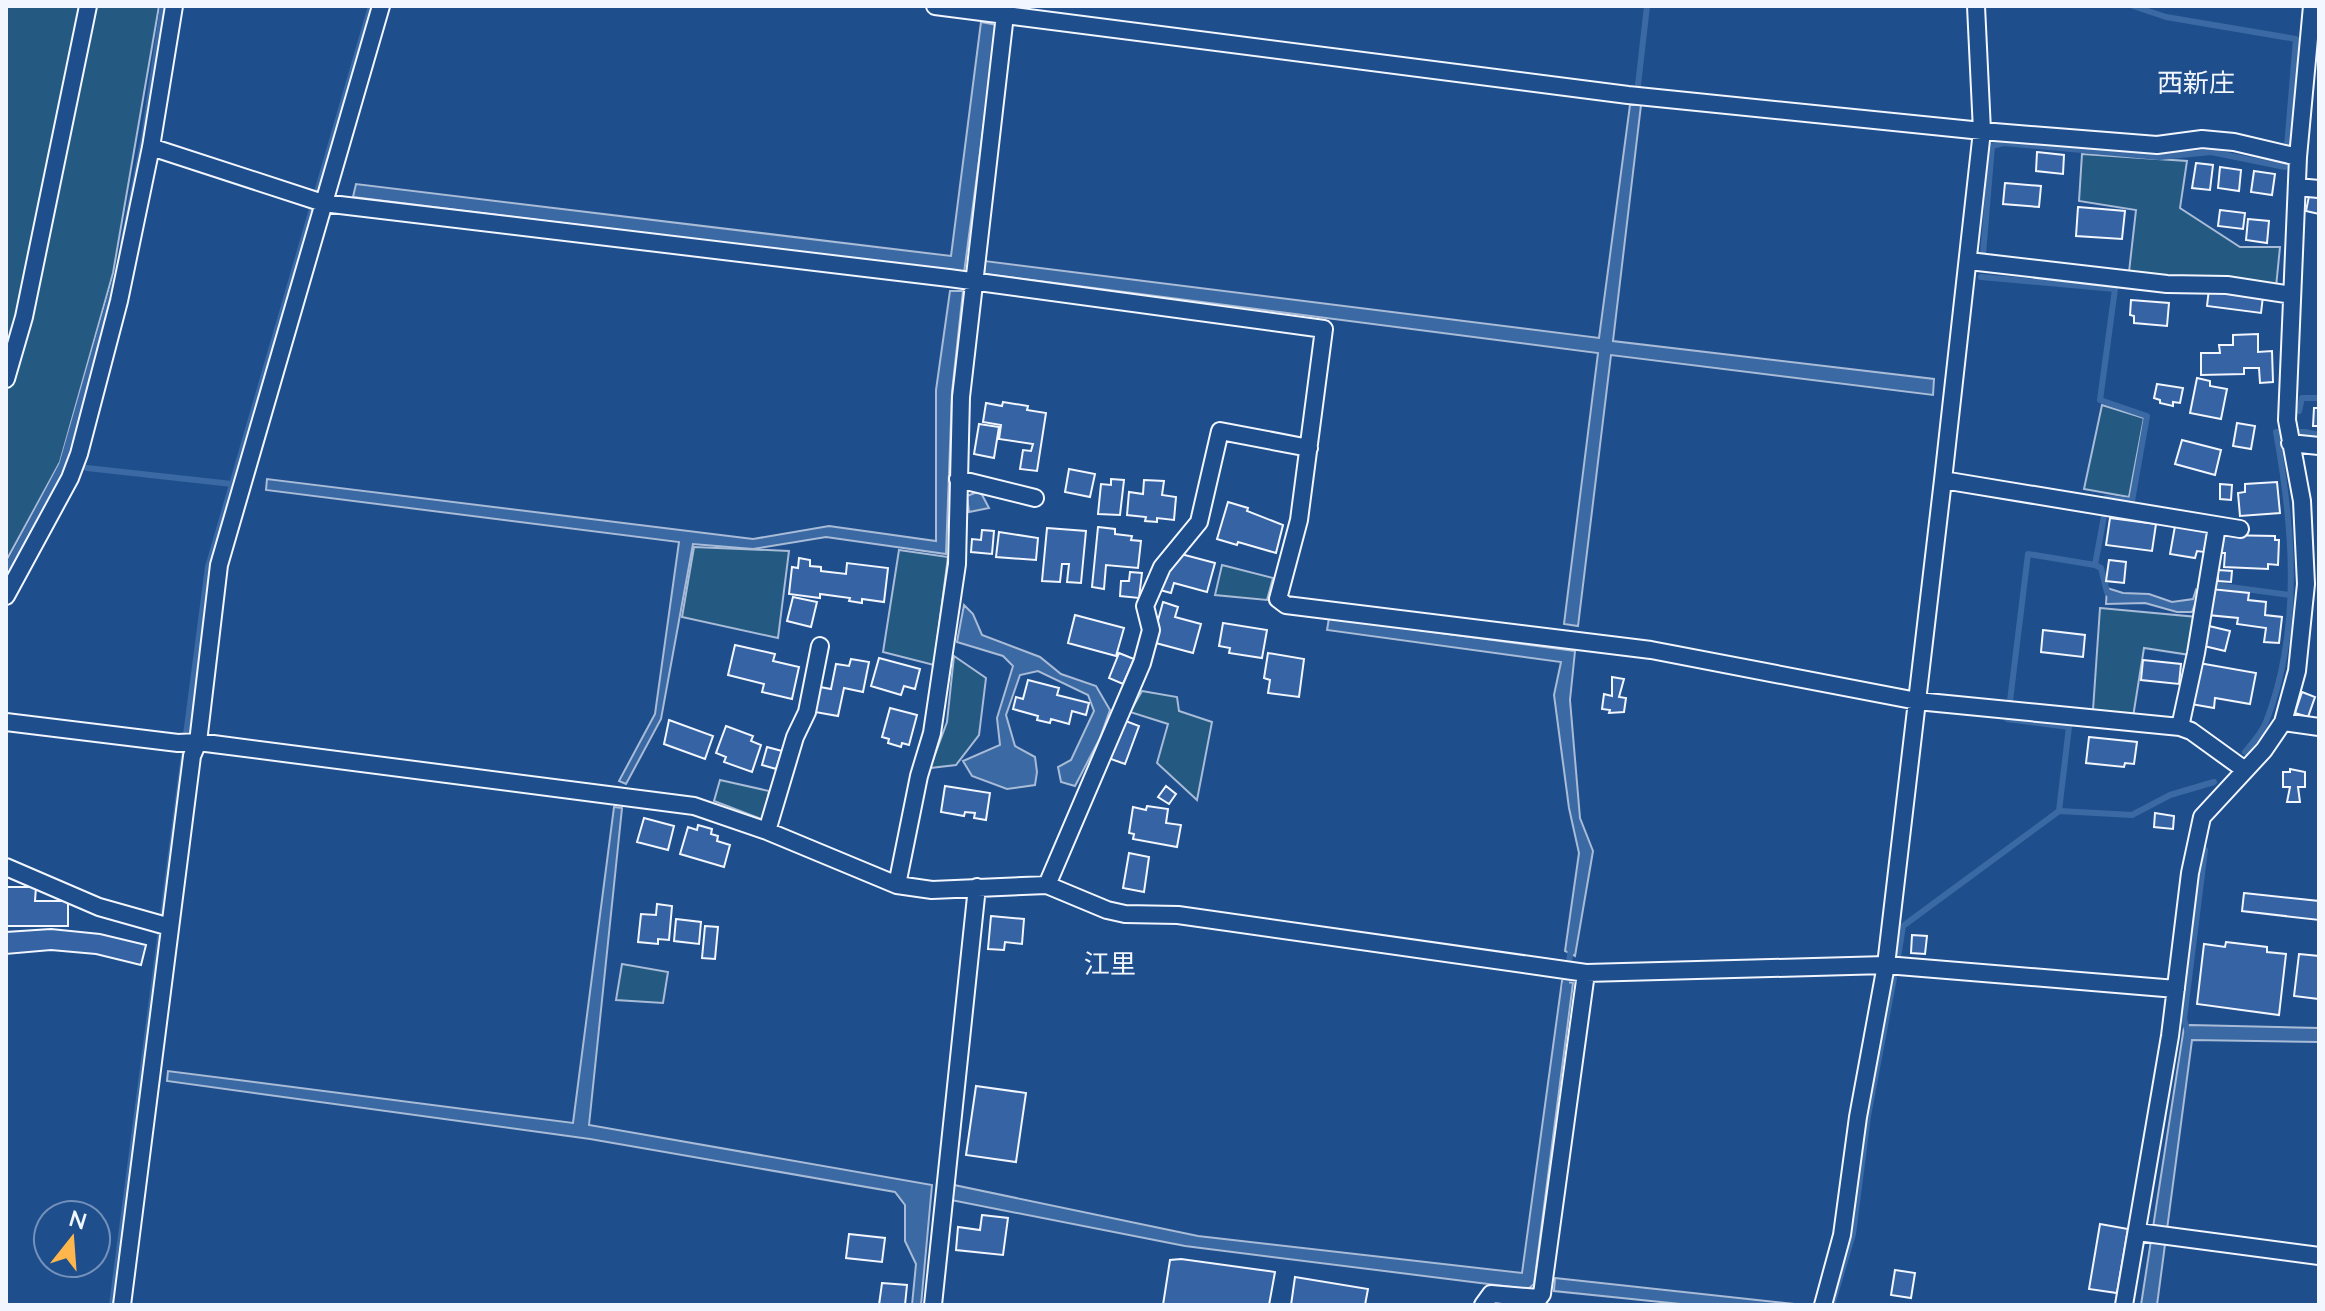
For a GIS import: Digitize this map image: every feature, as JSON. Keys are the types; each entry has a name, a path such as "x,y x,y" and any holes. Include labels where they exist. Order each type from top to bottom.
{"street":[{"path":"6,379 24,317 88,6"},
{"path":"6,596 70,478 79,454 119,301 151,147 174,6"},
{"path":"122,1305 162,925 192,756 198,742 219,565 381,6"},
{"path":"935,6 981,12 1006,10 1628,95 1982,131 2157,145 2202,139 2234,142 2298,157"},
{"path":"1823,1305 1842,1235 1858,1117 1886,965 1969,261 1982,131 1976,6"},
{"path":"2124,1305 2143,1232 2190,873 2202,817 2264,750 2283,722 2297,671 2306,584 2302,501 2287,420 2298,157 2312,6"},
{"path":"897,885 919,776 932,733 957,564 962,280 1006,10"},
{"path":"151,147 323,203 962,280 1324,329 1299,520 1278,599 1286,605 1651,650 1917,701 2180,727 2191,731 2245,770"},
{"path":"2297,187 2319,189"},
{"path":"1969,261 2167,284 2227,285 2292,295"},
{"path":"1047,885 1142,663 1151,630 1145,606 1162,567 1199,522 1220,431 1309,448"},
{"path":"2290,443 2319,446"},
{"path":"958,479 1035,498"},
{"path":"1943,480 2240,529"},
{"path":"2180,727 2217,526"},
{"path":"767,831 795,737 807,712 820,646"},
{"path":"6,722 178,743 198,742 694,806 767,831 897,885 932,890 1047,885 1107,910 1125,914 1178,915 1573,971 1886,965 2176,989"},
{"path":"2283,722 2319,727"},
{"path":"6,867 99,907 162,925"},
{"path":"933,1305 977,887"},
{"path":"1493,1298 1539,1298 1542,1294 1573,971"},
{"path":"2143,1232 2319,1256"}],"shaded area":[{"path":"6,6 159,6 113,273 60,462 6,561"},
{"path":"981,22 997,25 964,273 353,197 356,184 951,256"},
{"path":"1630,105 1641,105 1613,341 1934,379 1933,395 1611,355 1578,626 1564,624 1598,353 984,274 985,261 1599,338"},
{"path":"2082,154 2187,161 2180,208 2240,247 2280,247 2276,287 2129,272 2136,210 2079,201"},
{"path":"950,291 963,291 952,392 946,554 826,537 753,549 693,544 661,719 626,784 619,781 655,714 679,542 266,490 267,479 753,539 829,526 936,541 936,390"},
{"path":"2102,405 2144,418 2129,497 2084,489"},
{"path":"980,491 989,508 969,512 967,496"},
{"path":"694,547 789,551 778,638 682,617"},
{"path":"899,550 948,557 934,665 883,652"},
{"path":"1222,565 1273,578 1267,600 1215,595"},
{"path":"2107,588 2123,593 2149,594 2172,602 2193,599 2196,590 2199,594 2192,612 2177,612 2145,603 2106,604"},
{"path":"964,605 973,614 982,635 1040,657 1061,674 1096,686 1110,710 1100,738 1075,786 1061,782 1058,767 1071,760 1094,711 1088,695 1038,671 1020,675 1006,715 1015,746 1035,757 1035,785 1007,789 972,776 963,761 1000,745 997,718 1013,666 1003,656 957,642"},
{"path":"2100,608 2197,617 2190,655 2144,648 2133,717 2093,710"},
{"path":"1329,618 1575,651 1570,700 1580,818 1593,851 1575,956 1565,951 1579,853 1569,808 1554,695 1561,662 1327,630"},
{"path":"954,656 986,678 979,735 956,765 930,768 947,722"},
{"path":"1142,691 1177,697 1179,711 1212,722 1197,800 1157,763 1168,724 1130,712"},
{"path":"720,780 769,791 764,820 714,801"},
{"path":"614,807 622,808 589,1125 932,1185 921,1305 912,1305 916,1264 905,1241 905,1205 895,1192 590,1139 167,1081 168,1071 573,1123"},
{"path":"622,964 668,972 663,1003 616,1000"},
{"path":"1562,981 1573,983 1534,1284 1528,1289 1185,1246 951,1200 954,1185 1198,1236 1522,1273"},
{"path":"2184,1027 2319,1028 2319,1042 2192,1040 2157,1305 2141,1305"},
{"path":"1555,1278 1804,1305 1690,1305 1554,1291"}],"building":[{"path":"2037,152 2064,155 2063,174 2036,171"},
{"path":"2196,163 2213,165 2210,190 2192,188"},
{"path":"2220,167 2241,170 2239,191 2218,188"},
{"path":"2254,171 2275,174 2272,195 2251,192"},
{"path":"2005,183 2041,186 2039,207 2003,204"},
{"path":"2309,196 2319,198 2319,214 2306,211"},
{"path":"2078,207 2125,211 2122,239 2076,236"},
{"path":"2220,210 2245,213 2243,229 2218,226"},
{"path":"2248,219 2269,221 2267,243 2246,240"},
{"path":"2209,289 2263,296 2261,313 2207,306"},
{"path":"2131,300 2169,303 2167,326 2134,323 2134,316 2130,315"},
{"path":"2258,334 2258,352 2272,351 2273,382 2260,383 2259,368 2244,368 2244,374 2201,375 2201,353 2220,353 2219,345 2233,345 2233,335"},
{"path":"2197,378 2210,381 2210,386 2227,389 2221,419 2190,413"},
{"path":"2157,384 2183,388 2180,403 2173,402 2173,406 2160,403 2154,398"},
{"path":"1003,402 1046,413 1037,471 1020,469 1023,450 1031,451 1033,444 999,439 1001,425 983,422 986,403 1002,406"},
{"path":"2314,408 2319,408 2319,426 2313,426"},
{"path":"2237,423 2255,426 2251,449 2233,446"},
{"path":"979,424 999,427 994,458 974,454"},
{"path":"2182,440 2221,450 2215,475 2175,464"},
{"path":"1069,469 1095,474 1090,497 1065,492"},
{"path":"1111,479 1124,480 1120,515 1098,514 1101,484 1111,485"},
{"path":"1144,480 1164,481 1162,495 1176,497 1174,520 1157,518 1157,522 1145,521 1146,517 1127,515 1129,492 1143,494"},
{"path":"2277,482 2280,513 2240,516 2238,493 2245,492 2245,484"},
{"path":"2220,484 2232,485 2231,500 2220,499"},
{"path":"1228,502 1283,525 1276,553 1217,539"},
{"path":"2110,518 2156,524 2152,551 2106,545"},
{"path":"2175,526 2208,532 2204,552 2197,551 2195,558 2170,554"},
{"path":"1098,527 1115,529 1115,534 1132,536 1131,540 1141,541 1138,568 1106,565 1104,589 1092,587"},
{"path":"1047,528 1086,531 1081,583 1067,582 1069,564 1062,564 1060,582 1042,581"},
{"path":"982,530 994,531 992,554 971,552 972,539 981,540"},
{"path":"999,532 1038,538 1036,560 996,557"},
{"path":"2221,535 2275,536 2275,540 2279,540 2278,565 2268,564 2268,569 2224,567"},
{"path":"1181,554 1215,563 1207,592 1174,583 1171,593 1160,590 1165,572"},
{"path":"799,558 810,560 810,566 821,567 821,571 846,574 847,563 888,568 884,602 862,599 862,603 820,594 820,598 789,594 792,567 798,568"},
{"path":"2109,560 2126,562 2124,583 2106,581"},
{"path":"2218,570 2232,571 2231,582 2218,581"},
{"path":"1130,572 1142,573 1139,598 1120,596 1121,581 1129,581"},
{"path":"2211,589 2249,593 2248,600 2266,602 2265,615 2282,617 2279,643 2264,642 2266,628 2237,624 2238,618 2208,615"},
{"path":"793,597 817,602 811,627 787,621"},
{"path":"1163,602 1178,607 1175,617 1201,624 1193,653 1152,642"},
{"path":"1075,615 1124,628 1116,656 1068,643"},
{"path":"1223,623 1267,630 1262,658 1229,653 1230,648 1219,646"},
{"path":"2209,626 2230,631 2225,651 2204,646"},
{"path":"2043,630 2085,635 2083,657 2041,652"},
{"path":"735,645 775,654 773,661 799,667 792,699 762,692 764,684 728,675"},
{"path":"1119,653 1134,659 1123,684 1109,678"},
{"path":"1268,653 1304,659 1299,697 1268,693 1270,680 1264,678"},
{"path":"879,658 920,669 915,689 904,686 901,695 871,686"},
{"path":"851,659 869,662 863,692 844,688 838,716 815,712 820,687 831,689 836,664 849,666"},
{"path":"2143,660 2181,664 2179,684 2141,680"},
{"path":"2199,663 2256,673 2250,704 2215,698 2214,708 2191,704"},
{"path":"1612,677 1624,679 1619,697 1626,698 1624,712 1609,713 1610,710 1602,709 1604,694 1612,696"},
{"path":"1028,680 1059,688 1057,695 1089,703 1086,715 1072,711 1069,724 1051,719 1050,723 1013,709 1016,697 1023,699"},
{"path":"2302,692 2315,697 2308,717 2295,713"},
{"path":"890,708 917,715 909,745 902,743 901,747 888,743 889,739 882,737"},
{"path":"669,720 713,736 705,759 664,744"},
{"path":"1123,720 1139,726 1125,764 1108,758"},
{"path":"726,726 753,736 751,741 761,745 752,772 724,762 726,757 716,753"},
{"path":"2089,737 2137,742 2134,764 2125,763 2124,767 2086,763"},
{"path":"767,747 782,751 776,769 762,765"},
{"path":"2290,769 2305,772 2305,787 2298,787 2300,802 2287,802 2290,787 2283,787 2283,772 2290,772"},
{"path":"945,786 990,793 986,820 974,818 975,813 965,812 964,816 941,812"},
{"path":"1166,786 1176,794 1169,804 1158,797"},
{"path":"1147,806 1168,809 1166,823 1181,825 1177,847 1133,839 1134,834 1129,833 1133,807 1146,810"},
{"path":"2155,813 2174,816 2173,829 2154,827"},
{"path":"644,818 674,826 668,850 637,842"},
{"path":"698,825 712,829 711,834 718,836 717,841 730,845 724,867 680,854 688,827 697,830"},
{"path":"1129,853 1149,857 1144,892 1123,888"},
{"path":"6,887 36,887 35,901 68,901 68,926 6,926"},
{"path":"2244,893 2319,901 2319,920 2242,911"},
{"path":"657,904 672,906 669,940 658,939 658,944 638,942 641,914 656,915"},
{"path":"991,916 1024,919 1022,944 1005,942 1004,950 988,949"},
{"path":"676,919 701,922 699,944 674,941"},
{"path":"705,926 718,927 715,959 702,958"},
{"path":"51,929 100,934 146,945 141,965 96,954 51,950 6,954 6,932"},
{"path":"1912,935 1927,936 1925,954 1911,953"},
{"path":"2226,942 2267,947 2267,952 2286,954 2279,1015 2197,1004 2204,944 2225,947"},
{"path":"2299,954 2319,956 2319,999 2294,996"},
{"path":"976,1086 1026,1093 1016,1162 966,1155"},
{"path":"982,1215 1008,1218 1003,1255 956,1250 958,1227 980,1230"},
{"path":"2100,1224 2128,1229 2117,1293 2089,1289"},
{"path":"849,1234 885,1238 882,1262 846,1258"},
{"path":"1170,1260 1275,1272 1269,1305 1163,1305"},
{"path":"1895,1270 1915,1273 1911,1298 1891,1295"},
{"path":"1295,1277 1368,1289 1365,1305 1291,1305"},
{"path":"882,1283 907,1285 905,1305 879,1305"}],"waterway":[{"path":"123,243 144,137 163,6"},
{"path":"186,735 208,567 371,6"},
{"path":"1637,94 1647,6"},
{"path":"2133,6 2166,17 2296,39 2287,147"},
{"path":"1983,254 1992,146 2003,143 2159,157 2211,152 2285,167"},
{"path":"1981,277 2115,289 2100,400 2147,416 2132,501 2106,498"},
{"path":"6,571 62,465 115,281"},
{"path":"2299,411 2302,398 2319,398"},
{"path":"2245,752 2264,726 2277,687 2289,614 2290,541 2276,432 2319,435"},
{"path":"87,468 232,484"},
{"path":"2010,701 2028,554 2095,565 2104,516"},
{"path":"2095,565 2101,568 2107,592 2111,596"},
{"path":"2215,585 2290,595"},
{"path":"2007,719 2069,727 2059,811"},
{"path":"112,1305 184,754"},
{"path":"1898,957 1903,926 2059,811 2132,815 2170,795 2214,782"},
{"path":"2188,1033 2184,1019 2205,850"},
{"path":"1565,989 1571,948"},
{"path":"1832,1305 1853,1234 1868,1116 1894,978"}],"district":[{"name":"西新庄","path":"2196,82"},
{"name":"江里","path":"1110,963"}]}
